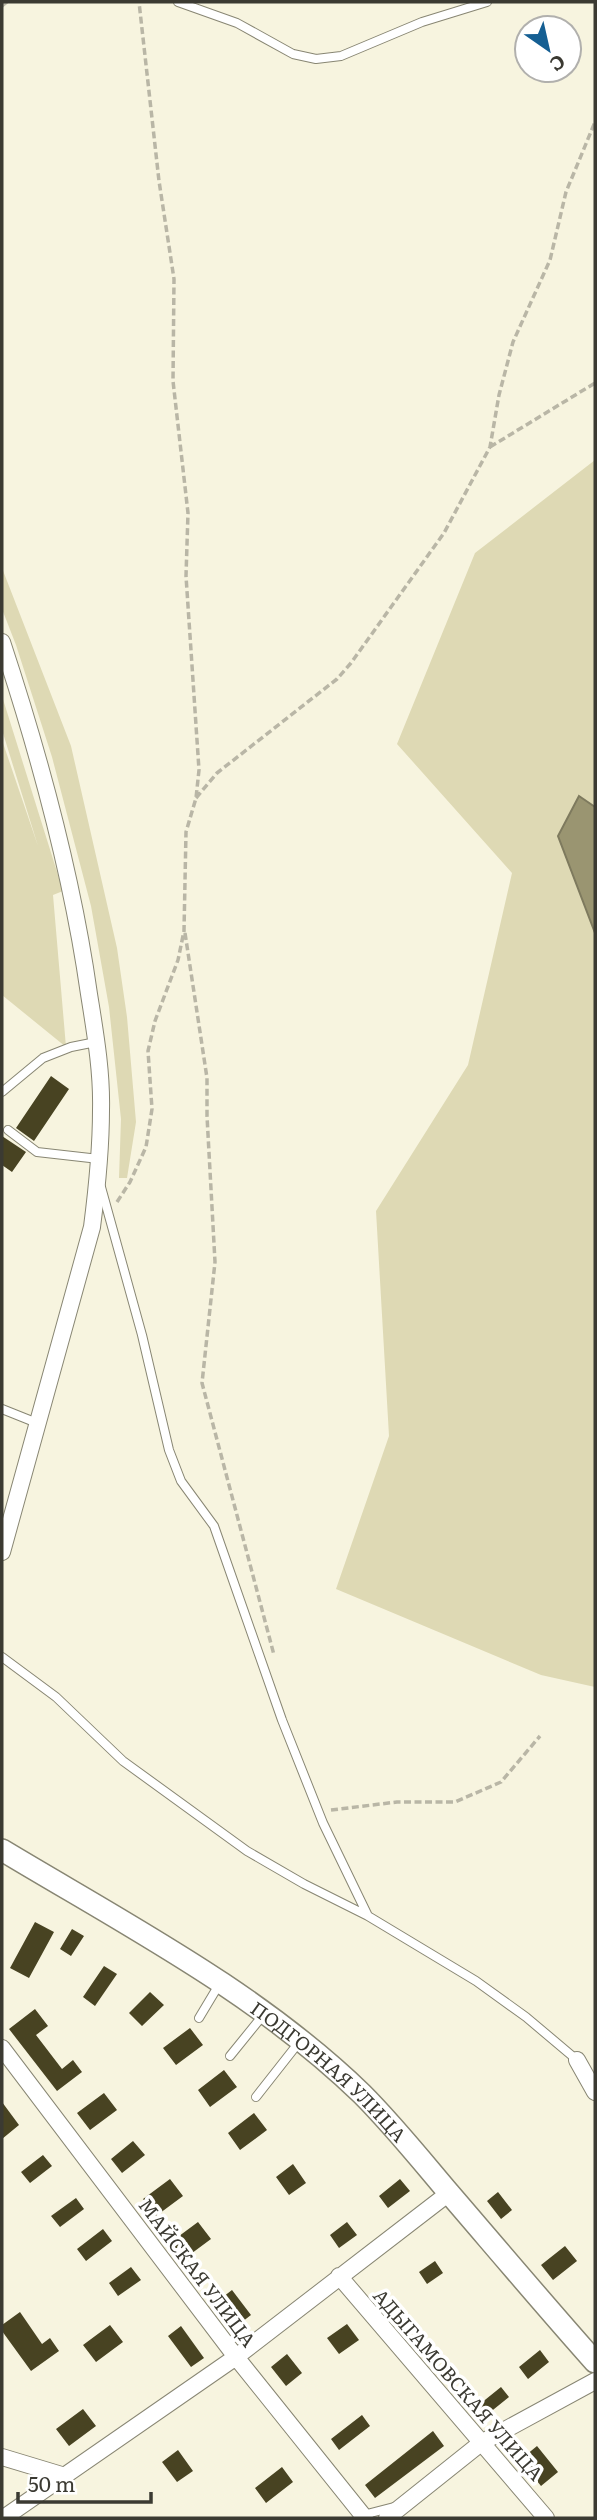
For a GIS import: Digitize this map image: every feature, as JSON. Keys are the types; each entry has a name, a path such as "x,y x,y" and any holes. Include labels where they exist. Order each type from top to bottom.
{"street":[{"path":"2,642 26,716 70,879 96,1042 102,1108 92,1227 2,1549"},
{"name":"ПОДГОРНАЯ УЛИЦА","path":"2,1850 220,1983 300,2041 362,2094 592,2353"},
{"name":"МАЙСКАЯ УЛИЦА","path":"2,2048 236,2357 363,2516"},
{"path":"577,2060 595,2092"},
{"path":"2,2502 5,2518 236,2357 449,2193"},
{"name":"АДЫГАМОВСКАЯ УЛИЦА","path":"339,2276 546,2518"},
{"path":"387,2518 481,2443 595,2381"},
{"path":"2,2457 65,2476"}],"lane":[{"path":"178,2 237,23 293,54 316,59 341,56 422,22 487,2"},
{"path":"2,1092 43,1058 71,1047 96,1042"},
{"path":"8,1130 37,1152 99,1166 108,1215 142,1335 169,1450 181,1481 214,1526 282,1720 318,1811 368,1916"},
{"path":"2,1409 37,1423"},
{"path":"2,1657 56,1697 123,1761 247,1851 368,1916 476,1981 526,2017 577,2060"},
{"path":"199,2018 220,1983"},
{"path":"230,2056 264,2014"},
{"path":"256,2097 300,2041"},
{"path":"363,2516 401,2506"}],"path":[{"path":"2,6 7,2"},
{"path":"139,2 159,181 174,279 173,381 188,513 186,576 199,770 196,798 186,832 184,931 207,1078 206,1116 215,1262 202,1383 274,1655"},
{"path":"196,798 216,773 337,679 444,533 490,447 499,395 513,342 550,260 566,192 595,122"},
{"path":"490,447 595,383"},
{"path":"108,1215 130,1182 146,1147 152,1109 148,1051 155,1021 178,960 184,931"},
{"path":"318,1811 397,1802 455,1802 501,1782 540,1736"}],"shaded area":[{"path":"595,460 595,807 580,796 558,836 595,933 595,1687 541,1675 336,1589 389,1436 376,1211 468,1065 512,873 397,744 475,553"},
{"path":"2,568 71,746 117,948 127,1017 136,1122 127,1178 119,1178 121,1119 109,1007 91,906 52,757 2,609"},
{"path":"2,696 63,891 53,895 66,1047 2,995 2,740 38,846 2,730"},
{"path":"579,796 595,807 595,933 558,836"}],"building":[{"path":"51,1076 69,1089 34,1141 16,1128"},
{"path":"2,1136 26,1152 12,1172 2,1165"},
{"path":"35,1922 54,1932 29,1978 10,1968"},
{"path":"72,1929 84,1936 71,1956 60,1949"},
{"path":"104,1966 117,1974 95,2006 83,1997"},
{"path":"150,1992 164,2005 142,2026 129,2013"},
{"path":"35,2009 48,2026 36,2035 62,2069 73,2060 82,2072 57,2091 9,2029"},
{"path":"190,2028 203,2045 176,2065 163,2048"},
{"path":"224,2070 237,2087 210,2107 198,2090"},
{"path":"104,2093 117,2110 90,2130 77,2113"},
{"path":"2,2102 19,2125 2,2139"},
{"path":"254,2113 267,2130 240,2150 228,2133"},
{"path":"133,2141 145,2155 122,2173 111,2159"},
{"path":"43,2155 52,2166 30,2183 21,2172"},
{"path":"293,2164 306,2183 289,2195 276,2177"},
{"path":"170,2179 183,2196 156,2216 143,2199"},
{"path":"400,2179 410,2191 388,2208 379,2196"},
{"path":"498,2192 512,2210 501,2219 487,2201"},
{"path":"76,2198 84,2209 60,2227 51,2216"},
{"path":"198,2222 211,2239 184,2259 171,2242"},
{"path":"347,2222 357,2235 339,2248 330,2235"},
{"path":"103,2229 112,2241 86,2261 77,2249"},
{"path":"565,2246 577,2261 553,2280 541,2265"},
{"path":"435,2261 443,2273 427,2284 419,2272"},
{"path":"131,2267 141,2280 118,2296 109,2283"},
{"path":"232,2290 251,2315 238,2325 219,2300"},
{"path":"20,2312 42,2344 50,2338 59,2351 31,2371 2,2331 2,2325"},
{"path":"347,2324 359,2340 339,2354 327,2338"},
{"path":"110,2325 123,2342 96,2362 83,2345"},
{"path":"181,2326 204,2358 191,2367 168,2336"},
{"path":"540,2350 549,2362 528,2379 519,2367"},
{"path":"287,2354 302,2373 286,2386 271,2367"},
{"path":"501,2387 509,2397 478,2422 470,2412"},
{"path":"83,2409 96,2426 69,2446 56,2429"},
{"path":"362,2415 370,2426 339,2450 331,2439"},
{"path":"433,2431 444,2446 375,2498 365,2485"},
{"path":"537,2446 558,2472 541,2486 520,2460"},
{"path":"178,2450 193,2471 177,2482 162,2462"},
{"path":"282,2467 293,2482 266,2503 255,2488"}]}
